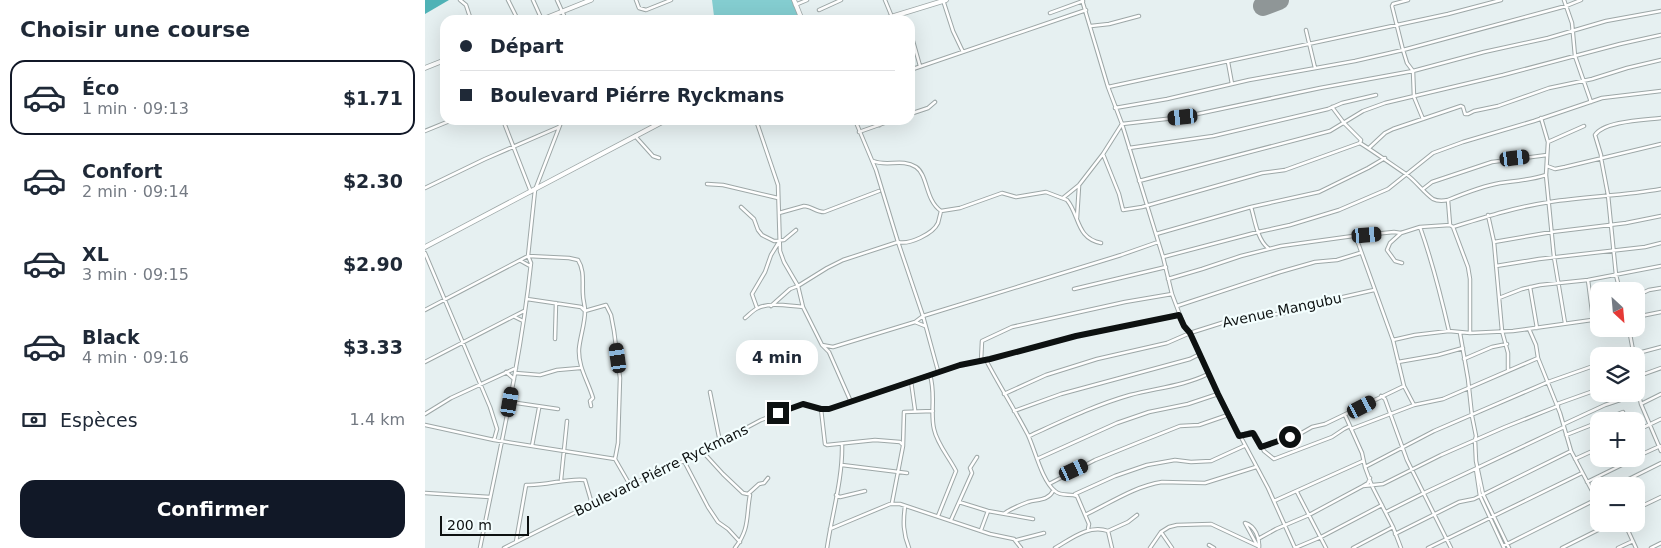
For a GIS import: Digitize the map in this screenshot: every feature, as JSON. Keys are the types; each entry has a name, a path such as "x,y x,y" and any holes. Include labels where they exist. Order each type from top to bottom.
{"main road":[{"path":"554,15 582,2 591,0"},
{"path":"895,15 944,0"},
{"path":"795,2 800,15"},
{"path":"425,68 440,62"},
{"path":"425,247 656,125"}],"street":[{"path":"460,0 466,5 469,15"},
{"path":"508,0 516,15"},
{"path":"533,0 540,15"},
{"path":"557,0 564,15"},
{"path":"636,0 639,8 646,10 671,0"},
{"path":"795,2 807,0"},
{"path":"819,10 841,0"},
{"path":"885,0 892,15"},
{"path":"944,0 953,32 963,52"},
{"path":"1408,0 1392,5 1407,63 1413,71 1414,97 1423,119"},
{"path":"1108,87 1309,45 1448,14 1501,0"},
{"path":"1564,0 1573,30 1575,56 1591,102"},
{"path":"1115,108 1403,50 1566,6 1581,0"},
{"path":"1050,13 1083,1 1108,87 1122,124 1156,234 1179,315 1190,333 1228,415 1274,501 1295,548 1321,537 1382,505"},
{"path":"915,68 1086,10"},
{"path":"1122,124 1183,117 1320,88 1413,71 1484,52 1532,42 1606,21 1661,11"},
{"path":"1091,26 1109,24 1139,16"},
{"path":"1306,30 1315,68"},
{"path":"1139,181 1330,131 1363,111 1385,103 1661,35"},
{"path":"915,48 920,66"},
{"path":"1369,148 1385,133 1393,129 1461,106 1465,114 1468,114 1498,106 1549,88 1661,60"},
{"path":"1228,62 1232,84"},
{"path":"1163,257 1290,225 1339,210 1388,189 1425,159 1440,150 1609,96 1661,91"},
{"path":"1129,148 1213,136 1328,109 1376,95"},
{"path":"915,112 928,108 935,102"},
{"path":"1332,107 1344,123 1361,140 1360,143"},
{"path":"1541,118 1548,142 1546,175 1554,257 1565,323"},
{"path":"1617,282 1608,195 1601,155 1595,136 1599,131 1611,125 1661,118"},
{"path":"1063,198 1079,185 1103,154 1122,124"},
{"path":"425,131 440,125"},
{"path":"505,125 533,191"},
{"path":"758,125 777,185 780,252 799,286 803,307 822,344 829,352 851,402"},
{"path":"857,125 880,184 939,371"},
{"path":"859,132 879,125"},
{"path":"1548,142 1584,126"},
{"path":"425,188 559,127"},
{"path":"480,548 510,402 527,299 533,191 559,127"},
{"path":"635,136 653,156 659,158"},
{"path":"1103,154 1119,194 1123,210 1261,173 1285,170 1360,143 1407,174 1435,200 1448,200 1497,184 1546,175"},
{"path":"1547,166 1555,169 1661,144"},
{"path":"1423,189 1432,182 1504,159 1547,155"},
{"path":"1156,234 1251,207 1328,189 1385,158"},
{"path":"872,161 880,164 901,162 915,167 920,172 932,203 941,211"},
{"path":"707,184 723,185 778,198"},
{"path":"879,191 880,184"},
{"path":"1077,219 1079,185"},
{"path":"1402,262 1395,261 1387,250 1388,246 1401,233 1421,227 1452,226 1524,206 1549,202 1661,189"},
{"path":"779,213 804,206 824,212 879,191"},
{"path":"879,191 883,194"},
{"path":"941,211 960,208 1002,193 1017,196 1045,192 1063,198 1070,204 1081,232 1093,242 1101,244"},
{"path":"1448,200 1447,204 1452,226 1468,267 1470,279 1470,333"},
{"path":"741,207 754,219 757,230 774,241 784,240 796,230"},
{"path":"1251,207 1258,232 1264,245 1268,248"},
{"path":"771,306 789,289 799,286 843,260 898,242 902,243 919,238 933,229 941,211"},
{"path":"1488,216 1496,266 1502,332 1507,344 1508,370"},
{"path":"1493,242 1552,232 1626,223 1661,216"},
{"path":"1421,227 1436,275 1449,332"},
{"path":"1168,279 1268,248 1353,236 1401,233"},
{"path":"1353,236 1357,240 1360,253 1393,340 1404,386 1414,405"},
{"path":"757,308 752,294 780,241"},
{"path":"822,344 833,347 915,322 923,316 1158,242"},
{"path":"1496,266 1554,257 1645,247 1661,243"},
{"path":"425,252 481,384 497,429 494,440"},
{"path":"1177,306 1280,272 1315,262 1337,260 1360,253"},
{"path":"425,310 528,256 578,260 581,265 585,311 579,350 581,368 593,398 591,406"},
{"path":"521,261 530,266"},
{"path":"1499,298 1530,287 1558,282 1588,280 1661,266"},
{"path":"1074,289 1166,267"},
{"path":"1588,280 1590,296"},
{"path":"1530,287 1537,328"},
{"path":"1645,292 1661,288"},
{"name":"Avenue Mangubu","path":"1004,394 1046,375 1097,359 1167,343 1228,320 1287,312 1374,290"},
{"path":"981,361 982,341 1012,327 1125,302 1172,294"},
{"path":"527,299 581,307 585,311"},
{"path":"555,339 556,303"},
{"path":"585,311 598,306 606,306 612,323 620,378 619,425 615,459 630,485"},
{"path":"745,318 757,308 771,306 803,307"},
{"path":"425,362 525,311"},
{"path":"1645,315 1661,312"},
{"name":"Boulevard Piérre Ryckmans","path":"504,548 630,485 684,461 761,420 800,405 807,404 821,409 829,409 967,363 1076,336 1179,315"},
{"path":"515,317 523,321"},
{"path":"1393,340 1415,335 1449,332 1502,332 1590,319"},
{"path":"915,322 925,326"},
{"path":"1529,329 1564,425 1571,451 1590,488"},
{"path":"1460,333 1472,416 1477,436 1474,441 1482,495 1489,518 1503,547 1590,503"},
{"path":"1464,359 1492,347 1507,344"},
{"path":"829,352 833,347"},
{"path":"1645,352 1661,347"},
{"path":"1398,362 1438,355 1463,348"},
{"path":"1014,411 1061,394 1190,359 1200,354"},
{"path":"1239,436 1253,433 1261,447 1272,459 1276,459 1332,437 1344,428 1414,405 1443,399 1538,358"},
{"path":"985,360 1028,436 1049,484 1053,490 1060,494 1074,494 1109,478 1147,465 1175,460 1198,462 1211,460 1244,446"},
{"path":"1365,466 1434,431 1548,382 1590,367"},
{"path":"425,414 451,398 516,368"},
{"path":"515,373 540,375 557,370 581,368"},
{"path":"1645,374 1661,368"},
{"path":"507,372 514,379"},
{"path":"930,374 934,391 933,428 956,471 938,516"},
{"path":"1028,436 1113,400 1157,388 1193,382 1208,374"},
{"path":"911,381 915,410"},
{"path":"1261,447 1285,438 1298,436 1404,386"},
{"path":"710,392 720,442"},
{"path":"1363,486 1383,484 1474,441 1590,392"},
{"path":"1037,459 1117,423 1149,412 1188,404 1218,394"},
{"path":"1661,394 1641,404 1661,451"},
{"path":"1381,396 1385,398 1402,447 1451,548"},
{"path":"510,402 558,409"},
{"path":"1386,512 1424,492 1614,402"},
{"path":"532,446 539,407"},
{"path":"821,409 825,444 827,446 881,440 900,442 902,444"},
{"path":"892,503 899,472 904,412 915,410 933,411"},
{"path":"1049,484 1095,460 1180,426 1199,425 1228,415"},
{"path":"1345,415 1362,452 1363,461 1372,486 1386,512 1401,548"},
{"path":"1645,427 1661,419"},
{"path":"561,480 567,421"},
{"path":"425,425 494,440 615,459"},
{"path":"1566,435 1590,426"},
{"path":"827,548 843,465 842,444"},
{"path":"1645,453 1660,446"},
{"path":"702,451 735,486 743,493 748,494"},
{"path":"1395,534 1459,502 1482,495 1571,451"},
{"path":"1575,459 1590,452"},
{"path":"951,520 972,473 970,468 977,457"},
{"path":"684,461 708,507 720,525 728,529 740,542"},
{"path":"1274,501 1363,461"},
{"path":"1633,477 1661,463"},
{"path":"843,465 907,473"},
{"path":"1587,482 1617,467"},
{"path":"1085,515 1155,483 1205,483 1256,468"},
{"path":"1428,548 1582,473"},
{"path":"748,494 768,478"},
{"path":"1258,538 1309,515 1363,486 1370,478"},
{"path":"516,542 527,485 557,483 561,480 585,480 592,504"},
{"path":"1004,513 1030,501 1041,500 1052,494 1053,490"},
{"path":"836,495 840,497 865,491"},
{"path":"1297,492 1326,548"},
{"path":"425,493 490,497"},
{"path":"735,548 740,542 748,522 750,495 748,494"},
{"path":"1074,494 1077,496 1089,524 1088,529"},
{"path":"1482,495 1508,546"},
{"path":"1645,505 1661,497"},
{"path":"959,502 988,511 1033,519"},
{"path":"830,529 892,503 951,520 990,534 1016,540 1045,533"},
{"path":"905,506 903,525 909,548"},
{"path":"981,530 988,511"},
{"path":"1055,548 1088,529 1108,531 1128,522 1137,515"},
{"path":"1150,548 1161,532 1169,527 1211,524 1258,546 1245,523 1252,527 1258,538 1259,548"},
{"path":"1353,548 1393,527"},
{"path":"1108,531 1112,548"},
{"path":"1161,532 1172,548"},
{"path":"1562,548 1594,532"},
{"path":"1629,532 1636,548"},
{"path":"1016,540 1021,548"},
{"path":"1618,548 1633,541"},
{"path":"1067,542 1068,548"},
{"path":"1651,548 1661,543"},
{"path":"1209,546 1215,548"}],"shaded area":[{"path":"425,0 449,0 425,14"},
{"path":"712,0 792,0 800,15 714,15"}],"runway":[{"path":"1263,6 1279,0"}],"route":[{"path":"778,413 803,404 821,409 829,409 967,363 990,359 1093,332 1179,315 1190,333 1239,436 1251,432 1255,434 1261,447 1290,437"}]}
